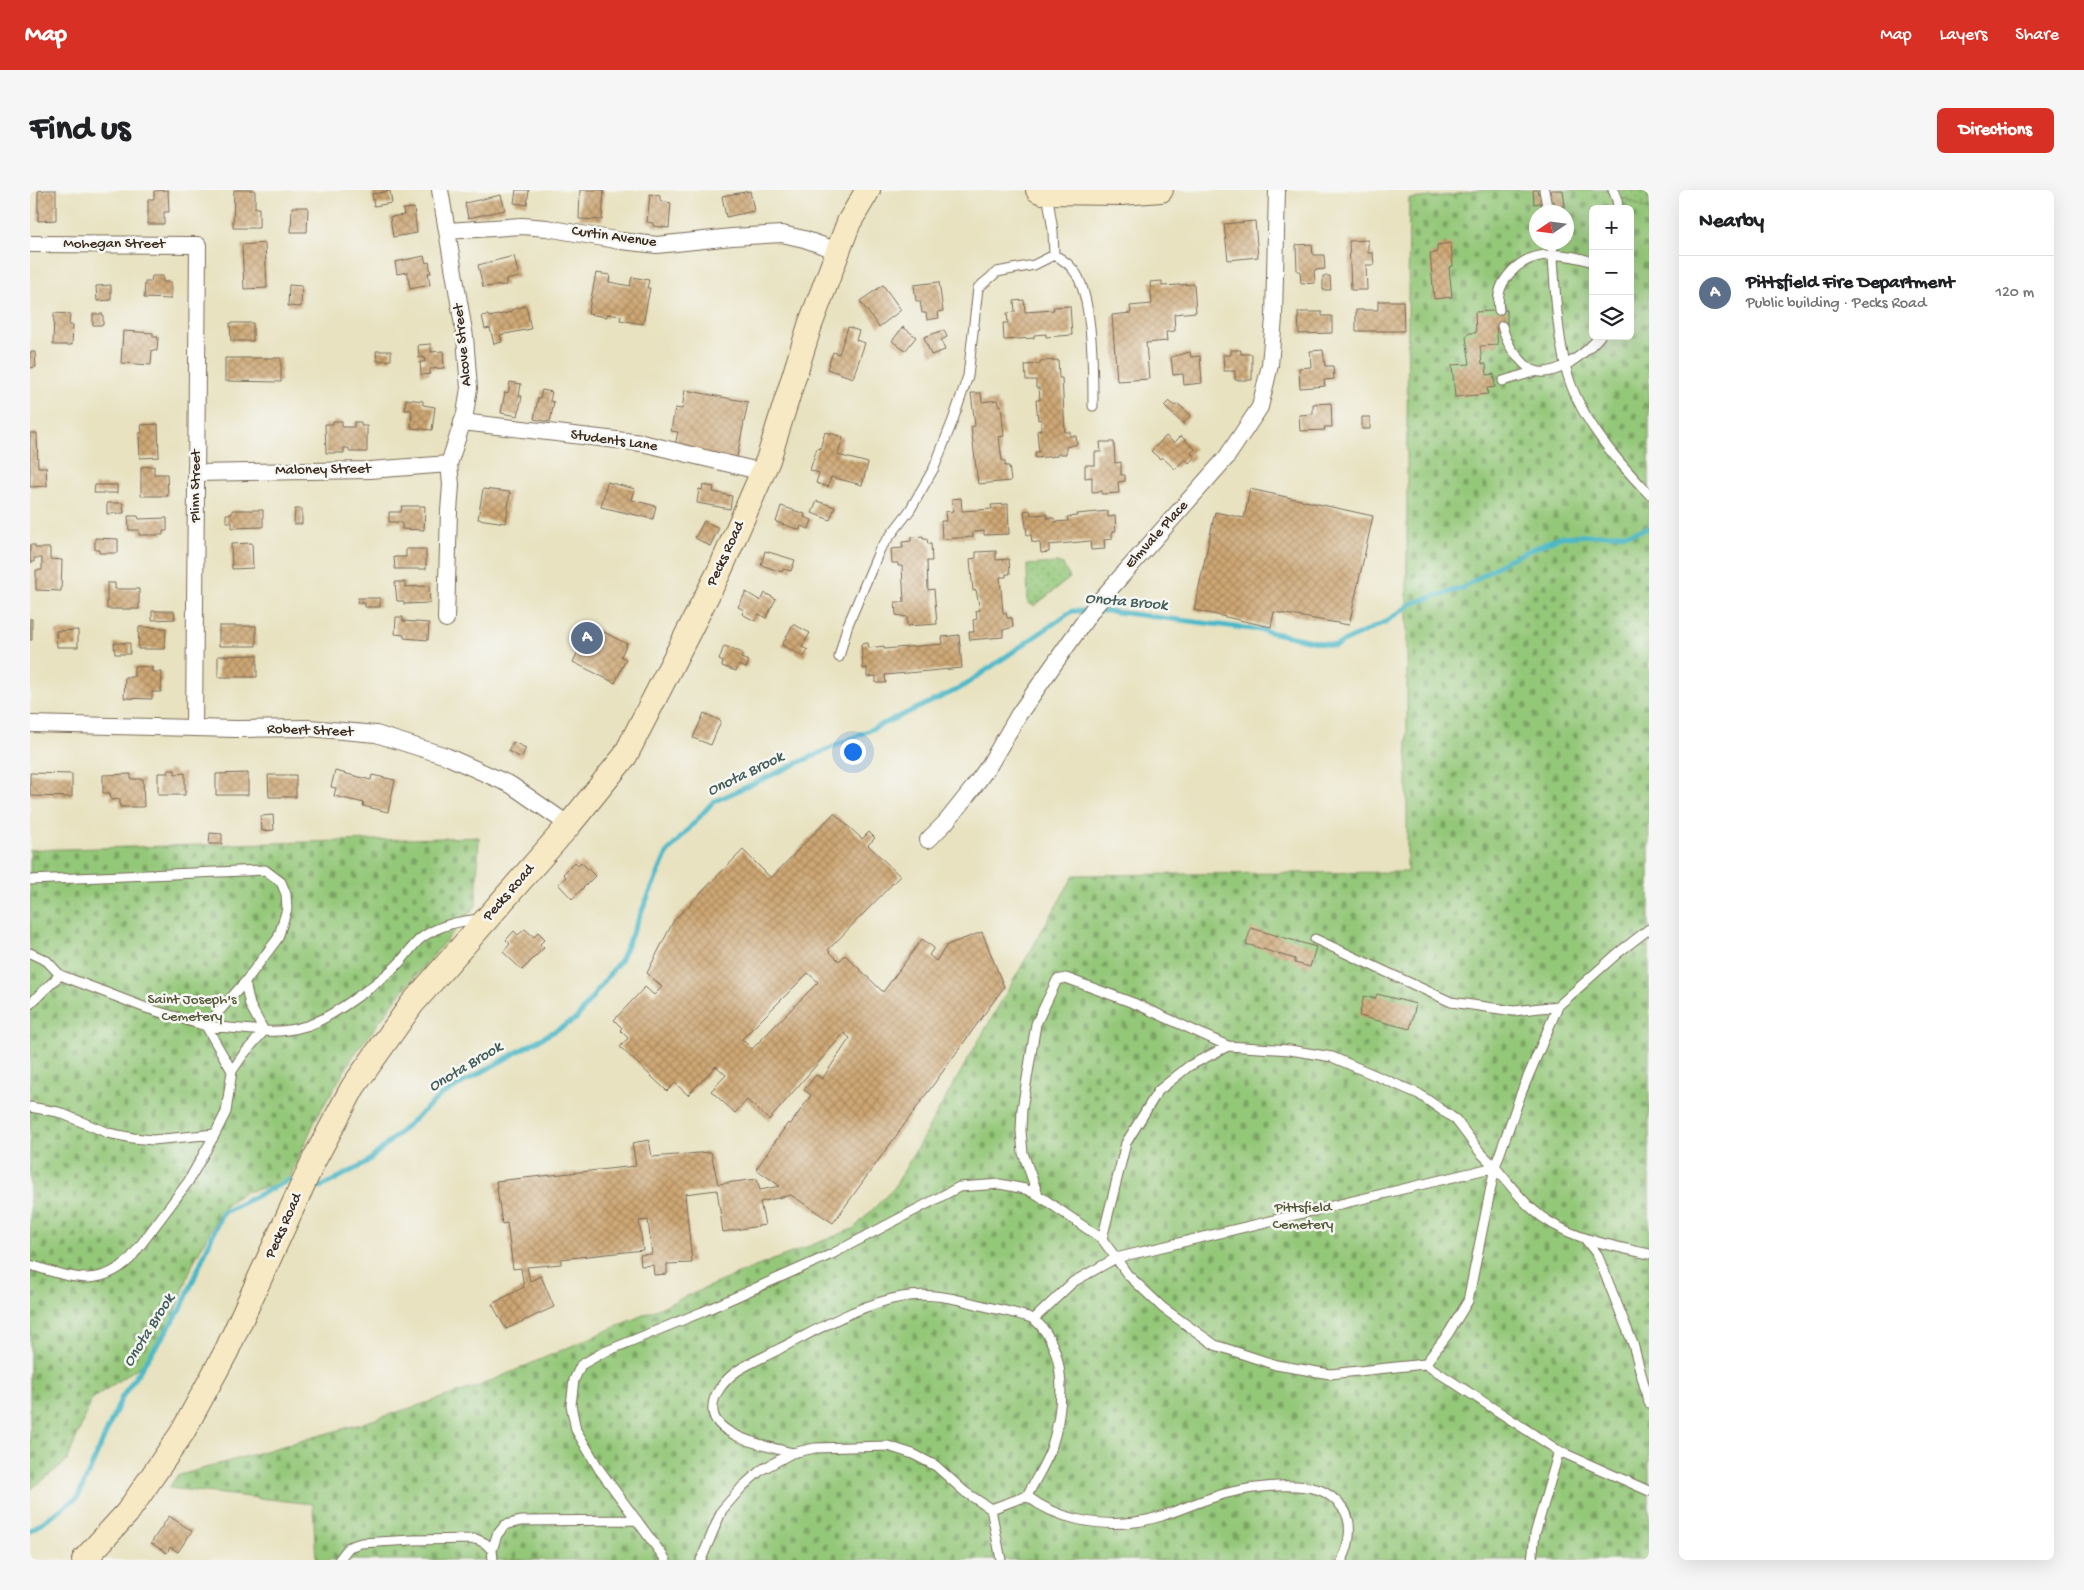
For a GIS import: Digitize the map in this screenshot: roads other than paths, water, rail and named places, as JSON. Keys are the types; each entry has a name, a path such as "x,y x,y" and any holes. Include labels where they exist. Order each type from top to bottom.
{"street":[{"name":"Alcove Street","path":"440,190 465,337 469,388 462,422 449,464 451,486 448,512 446,619"},
{"name":"Pecks Road","path":"84,1560 127,1513 182,1433 226,1352 307,1174 358,1079 412,1004 569,825 625,756 720,570 763,472 810,325 849,222 868,190"},
{"path":"1042,191 1121,193 1161,190"},
{"name":"Elmvale Place","path":"928,840 946,822 973,788 990,764 1019,714 1091,612 1226,458 1260,407 1270,365 1274,318 1277,190"},
{"name":"Curtin Avenue","path":"447,231 522,226 547,228 657,245 782,234 804,239 838,251"},
{"name":"Mohegan Street","path":"30,244 198,245"},
{"name":"Plinn Street","path":"194,728 198,245"},
{"name":"Students Lane","path":"462,422 642,443 763,472"},
{"name":"Maloney Street","path":"196,473 379,469 449,464"},
{"name":"Robert Street","path":"30,724 194,728 308,728 376,734 446,756 512,785 569,825"}],"lane":[{"path":"1544,190 1547,205"},
{"path":"1613,190 1618,205"},
{"path":"1042,191 1054,231 1054,255"},
{"path":"1552,250 1565,366 1576,395 1593,429 1613,455 1649,494"},
{"path":"1499,310 1497,301 1499,292 1514,267 1538,255 1565,254 1589,261"},
{"path":"839,657 848,627 880,549 910,510 934,468 953,420 968,376 978,288 998,272 1034,265 1054,255 1062,258 1077,275 1086,298 1093,364 1093,406"},
{"path":"1502,326 1511,350 1526,366 1536,371 1544,372 1565,366 1592,346 1597,340"},
{"path":"1503,381 1536,371"},
{"path":"30,880 265,870 281,882 286,894 287,909 278,938 245,982 206,1026"},
{"path":"30,953 47,961 60,976 146,1008 206,1026 277,1032 314,1023 379,981 397,966 420,939 445,925 462,920 486,918"},
{"path":"1425,1364 1448,1334 1468,1301 1495,1167 1522,1091 1558,1006 1618,953 1649,929"},
{"path":"1315,939 1451,1002 1514,1011 1558,1006"},
{"path":"30,1004 60,976"},
{"path":"1038,1195 1023,1153 1022,1109 1036,1024 1057,980 1066,978 1136,1004 1228,1046 1290,1050 1332,1057 1419,1094 1456,1120 1480,1152 1532,1209 1585,1240 1649,1254"},
{"path":"245,982 250,1005 264,1031"},
{"path":"206,1026 232,1071"},
{"path":"30,1266 76,1278 88,1279 102,1277 118,1270 130,1260 188,1182 226,1112 232,1071 264,1031"},
{"path":"1102,1239 1126,1143 1158,1091 1189,1066 1228,1046"},
{"path":"30,1107 58,1112 108,1133 133,1138 153,1140 215,1134"},
{"path":"1034,1319 1073,1282 1116,1258 1495,1167"},
{"path":"666,1560 599,1468 576,1430 571,1405 574,1380 582,1365 602,1353 702,1312 832,1254 959,1186 1000,1184 1025,1189 1038,1195 1102,1239 1127,1274 1163,1308 1215,1345 1276,1365 1330,1374 1425,1364 1559,1451 1649,1491"},
{"path":"1585,1240 1597,1254 1629,1335 1649,1403"},
{"path":"792,1453 727,1432 717,1423 712,1412 714,1400 719,1388 737,1372 813,1332 857,1312 881,1302 903,1297 935,1295 1034,1319 1050,1339 1059,1365 1061,1395 1057,1428 1050,1451 1026,1496 991,1510"},
{"path":"701,1560 722,1510 761,1470 792,1453 815,1448 888,1446 913,1454 936,1466 965,1492 991,1510 1001,1560"},
{"path":"1532,1560 1535,1534 1559,1451"},
{"path":"1026,1496 1036,1503 1072,1519 1105,1524 1135,1522 1171,1513 1211,1498 1245,1489 1294,1487 1319,1490 1334,1498 1345,1509 1349,1526 1349,1540 1342,1560"},
{"path":"493,1560 492,1550 497,1535 505,1525 521,1521 637,1520"},
{"path":"339,1560 350,1547 361,1543 476,1539 486,1543 492,1550"}],"waterway":[{"name":"Onota Brook","path":"309,1184 321,1187 366,1163 441,1095 576,1019 621,959 667,853 713,802 959,689 1072,611 1108,611 1260,630 1335,646 1385,622 1413,603 1463,588 1507,560 1560,537 1630,533 1649,528"},
{"name":"Onota Brook","path":"30,1531 78,1497 122,1397 181,1309 222,1213 289,1180 298,1182"}],"place":[{"name":"Pittsfield Fire Department","path":"587,638"}],"park label":[{"name":"Saint Joseph's Cemetery","path":"192,1008"},
{"name":"Pittsfield Cemetery","path":"1303,1216"}]}
